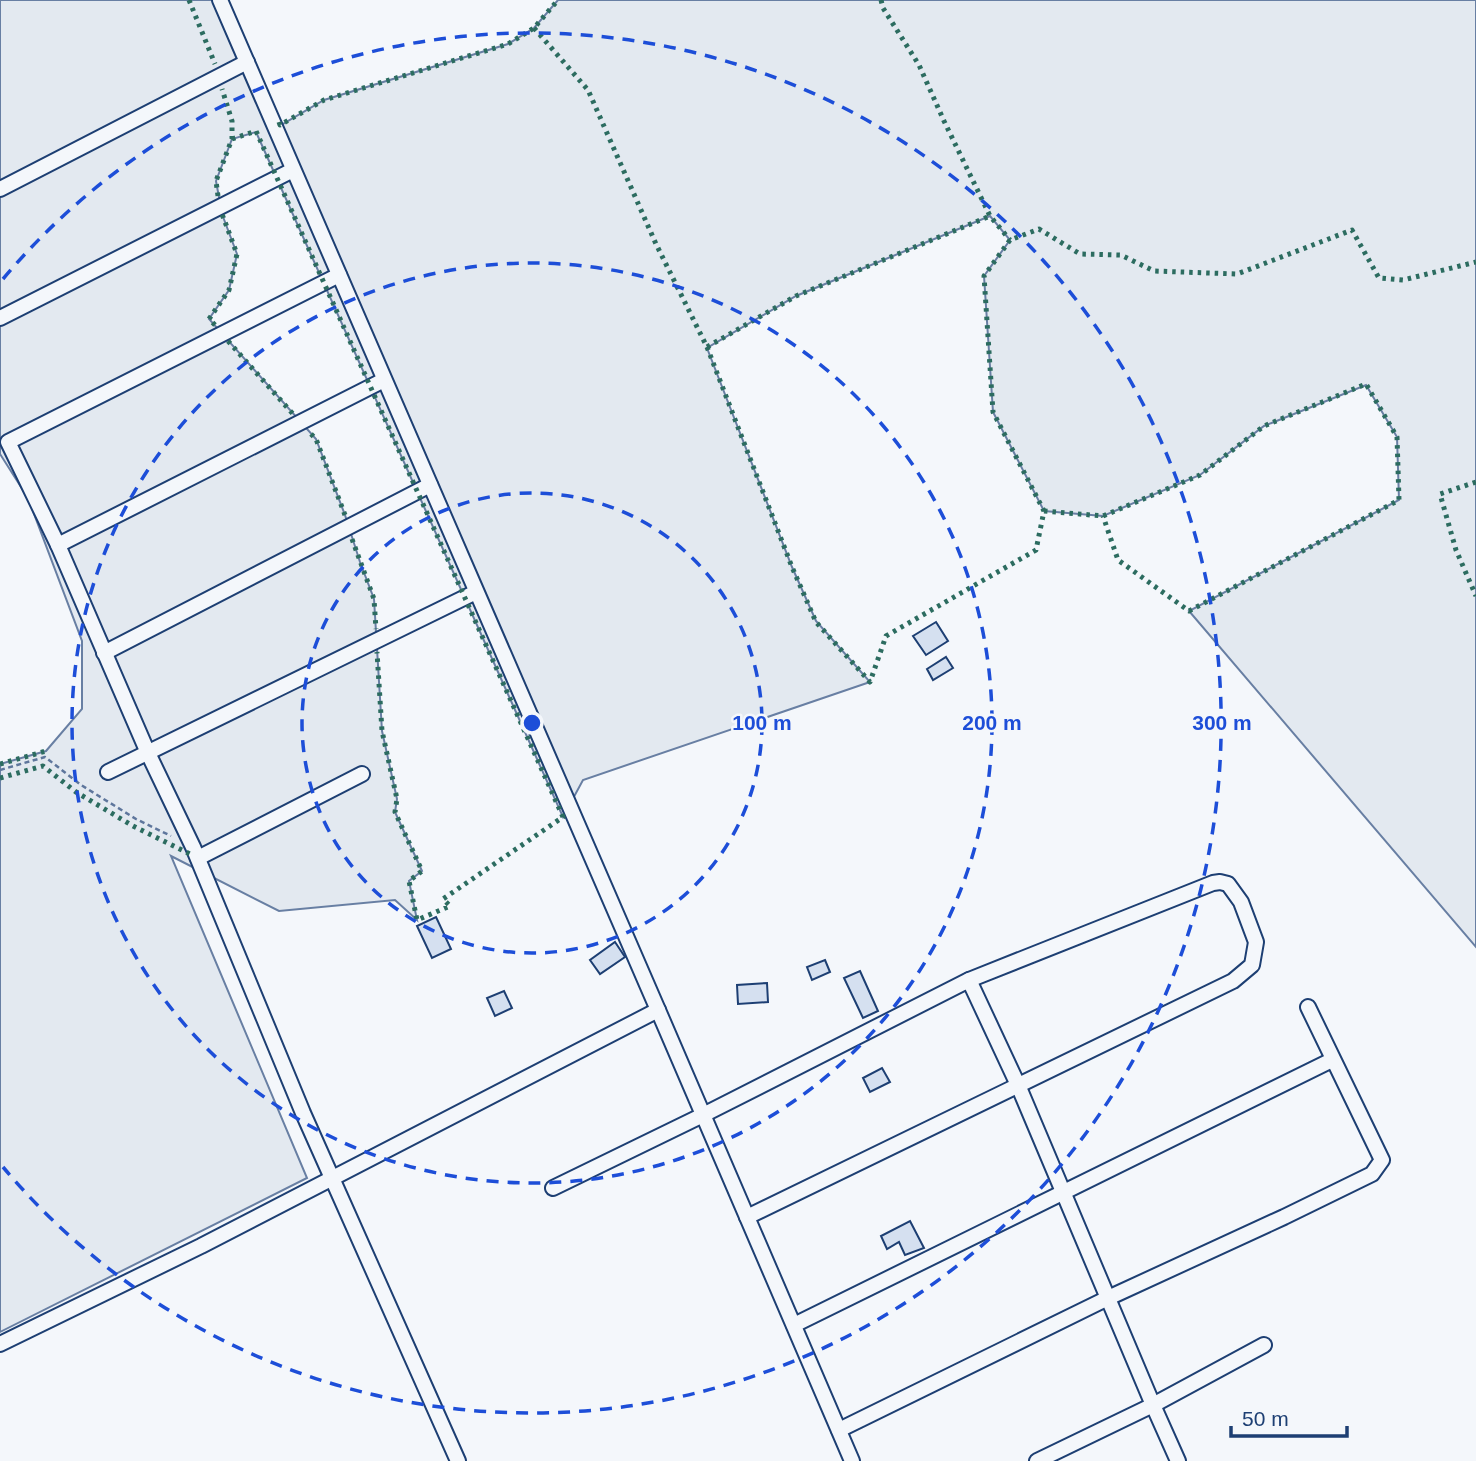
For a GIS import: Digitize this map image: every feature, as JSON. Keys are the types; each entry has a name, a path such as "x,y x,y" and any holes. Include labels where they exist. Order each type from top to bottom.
{"street":[{"path":"220,0 852,1461"},
{"path":"0,189 247,62"},
{"path":"0,318 293,170"},
{"path":"339,275 8,442 58,545 148,753 198,858 303,1113 458,1461"},
{"path":"58,545 384,380"},
{"path":"104,653 430,485"},
{"path":"108,772 476,592"},
{"path":"198,858 362,774"},
{"path":"553,1188 704,1115 968,980 1213,883 1228,884 1241,902 1256,942 1252,965 1233,981 747,1217"},
{"path":"968,980 1018,1085 1178,1461"},
{"path":"839,1430 1108,1298 1372,1174 1382,1160 1308,1007"},
{"path":"0,1344 201,1246 658,1010"},
{"path":"794,1325 1332,1060"},
{"path":"1037,1461 1153,1405 1264,1345"}],"path":[{"path":"0,770 45,757 81,785 136,819 170,836"}],"shaded area":[{"path":"0,0 227,0 281,125 324,100 508,44 534,28 558,0 1476,0 1476,947 1189,611 1399,500 1397,437 1366,385 1264,426 1200,475 1103,516 1044,511 993,412 984,276 1010,240 990,216 796,296 707,348 792,567 816,621 870,682 583,780 563,817 256,132 232,139 216,181 222,214 237,254 229,290 209,319 316,439 345,515 374,599 382,731 397,799 395,812 422,871 409,881 417,920 395,900 279,911 171,856 307,1178 0,1332 0,764 46,751 82,709 82,641 28,498 0,454"}],"building":[{"path":"936,622 948,641 926,655 913,636"},
{"path":"946,657 953,668 933,680 927,669"},
{"path":"436,917 451,949 432,958 417,926"},
{"path":"615,942 625,957 600,974 590,960"},
{"path":"825,960 830,972 812,980 807,967"},
{"path":"860,971 878,1011 863,1018 844,978"},
{"path":"767,983 768,1002 738,1004 737,985"},
{"path":"504,991 512,1008 495,1016 487,998"},
{"path":"882,1068 890,1082 870,1092 863,1078"},
{"path":"910,1221 924,1248 905,1255 899,1242 887,1249 881,1236"}],"hedge":[{"path":"189,0 215,64"},
{"path":"279,122 280,125 324,100 508,44 534,28 558,0"},
{"path":"881,0 883,8 919,65 990,216 1010,240"},
{"path":"534,28 588,90 656,244 707,347 816,622 870,682 886,636 1036,550 1044,511 993,412 984,276 1010,240 1039,229 1080,254 1121,255 1154,271 1237,274 1352,230 1379,278 1403,280 1476,262"},
{"path":"218,196 216,181 232,139 232,121 222,89"},
{"path":"232,139 256,131 563,817 443,899 450,906 417,920 409,881 422,871 395,812 397,799 382,731 377,652"},
{"path":"215,325 209,319 229,290 237,254 222,214"},
{"path":"707,347 796,296 990,216"},
{"path":"228,341 293,414"},
{"path":"1044,511 1103,516 1200,475 1264,426 1366,384 1397,437 1399,500 1189,611 1118,560 1103,516"},
{"path":"311,434 316,439 345,515"},
{"path":"1476,482 1440,494 1456,550 1476,596"},
{"path":"352,539 374,599 376,629"},
{"path":"0,764 46,751"},
{"path":"0,778 43,766 76,792 133,826 190,854"}]}
